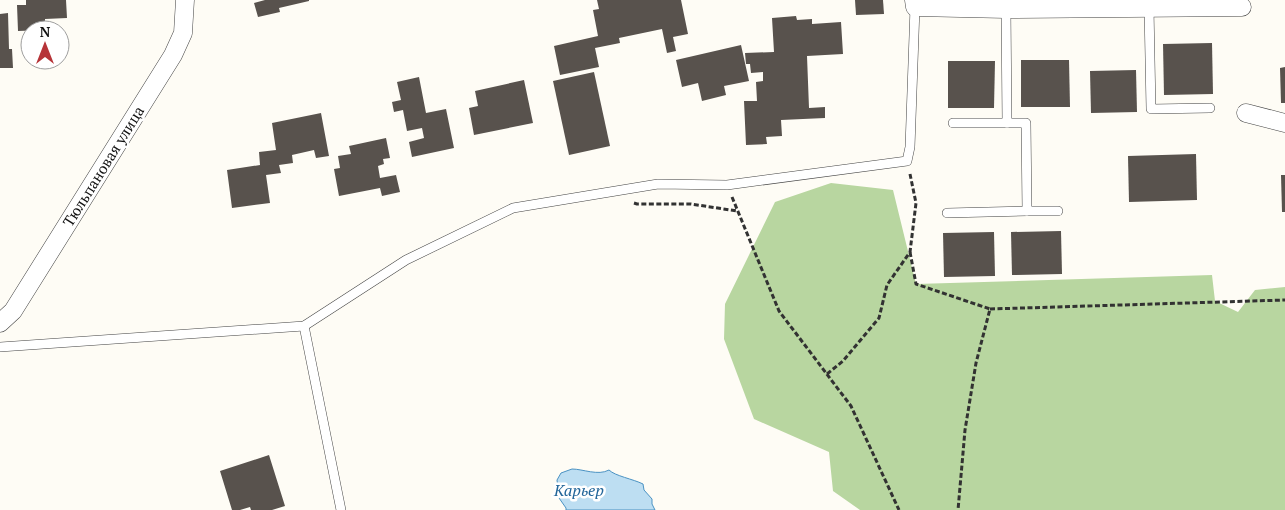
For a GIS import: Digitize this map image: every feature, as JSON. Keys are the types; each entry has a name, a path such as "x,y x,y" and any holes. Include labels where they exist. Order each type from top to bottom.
{"street":[{"name":"Тюльпановая улица","path":"0,324 13,311 173,55 184,33 185,0"},
{"path":"915,3 1006,8 1242,7"},
{"path":"1246,113 1285,123"}],"lane":[{"path":"0,347 304,326 406,260 513,208 658,184 727,186 907,161 910,147 915,3"},
{"path":"1006,8 1007,123"},
{"path":"1148,8 1152,109 1210,108"},
{"path":"954,123 1026,123 1027,211"},
{"path":"947,213 1058,211"},
{"path":"304,326 341,510"}],"path":[{"path":"907,161 916,203 910,252 916,284 990,309 1285,300"},
{"path":"727,186 779,311 851,406 899,510"},
{"path":"615,191 637,204 691,204 738,211"},
{"path":"827,374 843,362 880,318 887,285 910,252"},
{"path":"958,510 968,411 976,363 990,309"}],"green space":[{"path":"831,183 893,190 916,284 1212,275 1215,301 1238,312 1255,290 1285,287 1285,510 860,510 833,491 829,452 754,419 724,339 725,304 775,202"}],"water":[{"name":"Карьер","path":"572,469 595,472 609,470 643,484 644,490 652,499 655,510 566,510 559,498 557,480 561,473"}],"building":[{"path":"26,0 66,0 67,18 20,20 20,31 18,31 17,5 26,5"},
{"path":"265,0 309,1 279,8 280,12 258,17 254,3"},
{"path":"597,0 681,0 688,34 673,37 676,51 667,53 662,29 619,38 620,43 595,48 599,67 560,75 554,46 598,36 593,10 599,9"},
{"path":"855,0 883,0 884,14 856,15"},
{"path":"8,13 9,49 12,49 13,68 0,68 0,14"},
{"path":"796,16 797,20 812,19 812,24 841,22 843,54 807,56 809,108 825,107 825,118 781,120 782,136 766,137 767,144 746,145 744,101 757,101 756,82 763,81 763,72 751,73 750,64 746,64 745,53 774,52 772,18"},
{"path":"1212,43 1213,94 1164,95 1163,44"},
{"path":"741,45 749,81 724,86 726,95 702,101 698,83 682,87 676,60"},
{"path":"1021,60 1069,60 1070,107 1021,107"},
{"path":"948,61 995,61 994,108 948,108"},
{"path":"1285,67 1285,103 1281,103 1280,68"},
{"path":"1136,70 1137,112 1091,113 1090,71"},
{"path":"594,72 610,146 569,155 553,81"},
{"path":"419,77 426,113 446,109 454,148 412,157 409,142 424,138 422,128 407,131 403,110 394,112 392,102 401,100 397,82"},
{"path":"524,80 533,123 474,135 469,108 478,106 475,91"},
{"path":"321,113 329,156 316,158 314,150 292,155 293,163 279,165 281,173 266,175 270,203 232,208 227,170 260,165 259,152 276,150 272,123"},
{"path":"386,138 390,158 383,159 384,164 378,166 380,178 396,175 400,192 382,196 380,188 339,196 334,169 340,168 338,156 351,154 349,146"},
{"path":"1196,154 1197,200 1129,202 1128,156"},
{"path":"1281,175 1285,175 1285,212 1282,212"},
{"path":"1061,231 1062,274 1012,275 1011,232"},
{"path":"994,232 995,276 944,277 943,233"},
{"path":"269,455 285,506 272,510 251,510 250,507 232,510 220,471"}]}
